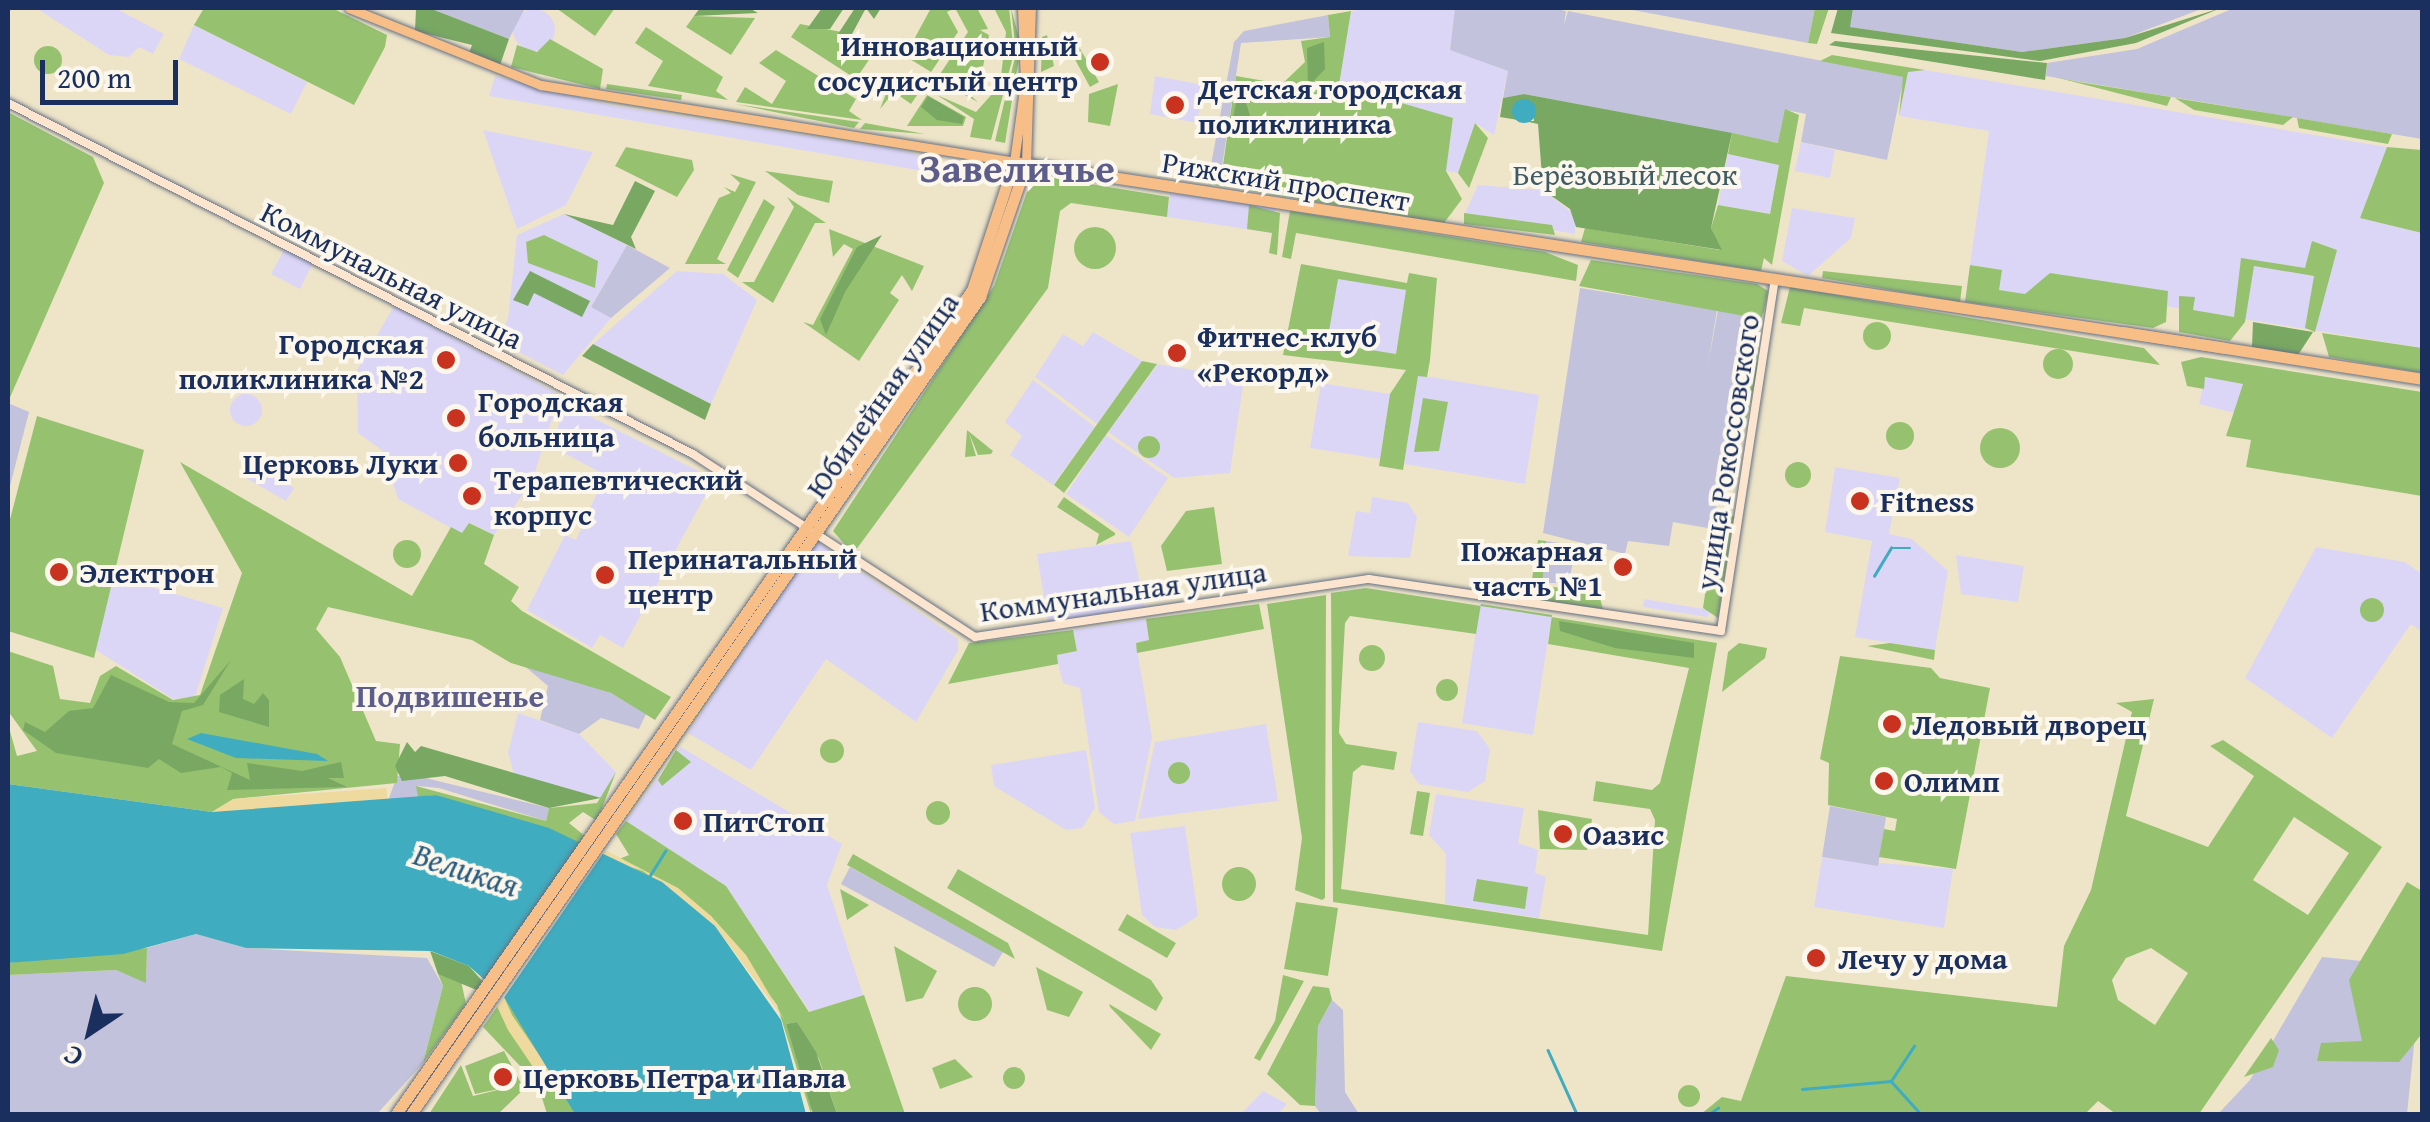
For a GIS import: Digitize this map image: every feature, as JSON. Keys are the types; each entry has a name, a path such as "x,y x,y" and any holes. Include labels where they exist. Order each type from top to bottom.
{"highway":[{"name":"Рижский проспект","path":"1020,163 2109,334 2422,379"},
{"name":"Юбилейная улица","path":"477,1015 972,290 1020,163"},
{"path":"396,1114 477,1015"},
{"path":"411,1114 477,1015"}],"main road":[{"name":"Рижский проспект","path":"349,8 541,85 1020,163"},
{"name":"Юбилейная улица","path":"1020,163 1025,82 1022,8"},
{"name":"Юбилейная улица","path":"1020,163 1030,8"},
{"name":"Коммунальная улица","path":"8,103 693,454 975,636 1369,579 1721,631"},
{"name":"улица Рокоссовского","path":"1721,631 1776,280"}],"shaded area":[{"path":"36,8 115,8 164,34 153,54 139,47 129,57 109,55"},
{"path":"429,8 518,8 524,10 509,39"},
{"path":"1455,8 1450,49 1508,71 1494,135 1475,123 1458,173 1446,171 1453,118 1318,97 1319,88 1338,90 1351,11"},
{"path":"1455,8 1550,8 1566,11 1564,25 1568,11 1904,77 1887,160 1801,142 1806,114 1786,110 1779,143 1524,94 1503,98 1508,71 1450,50"},
{"path":"1622,8 1815,8 1808,43"},
{"path":"1853,8 2204,8 2125,38 2022,52 1849,27"},
{"path":"2234,8 2422,8 2422,139 2046,76 2047,63 2137,49"},
{"path":"534,9 549,15 555,30 549,45 534,51 519,45 513,30 519,15"},
{"path":"1328,15 1330,37 1241,43 1221,173 1210,170 1234,42 1244,31"},
{"path":"194,25 307,82 291,114 179,59"},
{"path":"1925,70 2387,147 2360,218 2422,233 2422,348 2036,285 2034,296 1998,290 2001,270 1970,265 1989,131 1899,116 1908,71"},
{"path":"495,76 614,106 900,150 925,157 923,171 489,96"},
{"name":"Детская городская поликлиника","path":"1155,76 1204,85 1197,123 1150,114"},
{"path":"483,130 593,152 566,205 517,229"},
{"path":"1801,142 1835,150 1830,178 1795,171"},
{"path":"1728,154 1779,164 1770,214 1718,205"},
{"path":"1478,185 1543,190 1575,215 1575,234 1464,215"},
{"path":"1170,193 1275,208 1272,233 1167,217"},
{"path":"1792,208 1855,218 1851,238 1808,276 1782,261"},
{"path":"564,214 627,245 591,306 611,318 563,375 497,341 508,319 517,235"},
{"path":"627,245 670,268 611,318 591,307"},
{"path":"286,246 314,261 300,289 271,274"},
{"path":"677,271 723,274 757,300 711,404 593,344"},
{"path":"1337,278 1407,289 1396,355 1327,344"},
{"path":"1580,288 1717,310 1707,370 1718,310 1748,316 1713,529 1673,522 1669,546 1628,541 1625,554 1543,533"},
{"name":"Городская больница","path":"394,306 560,395 532,481 494,535 470,523 462,534 398,499 383,451 358,433 357,370"},
{"path":"1093,332 1142,361 1097,424 1035,377 1063,334 1083,346"},
{"path":"1158,364 1244,379 1230,473 1174,478 1108,432"},
{"path":"1418,375 1539,395 1525,484 1404,464"},
{"path":"2205,377 2243,384 2238,414 2199,404"},
{"path":"1033,380 1095,427 1053,485 1010,455 1022,436 1005,422"},
{"path":"1321,383 1390,394 1380,459 1310,448"},
{"path":"246,394 257,399 262,410 257,421 246,426 235,421 230,410 235,399"},
{"path":"8,403 29,412 8,494"},
{"path":"566,404 714,479 623,648 600,635 592,648 527,610 565,535 576,540 605,475 551,446"},
{"path":"1106,435 1168,478 1129,537 1066,494"},
{"path":"246,460 294,488 286,501 239,474"},
{"path":"1835,467 1900,478 1889,534 1912,539 1948,571 1935,650 1855,637 1872,541 1825,532"},
{"path":"1372,497 1408,503 1417,517 1410,558 1348,556 1356,511 1370,513"},
{"path":"816,541 958,639 958,650 916,722 826,659 751,770 688,733"},
{"path":"1131,541 1145,607 1048,622 1037,554"},
{"path":"1546,541 1592,548 1590,561 1573,561 1569,583 1540,583"},
{"path":"2316,547 2405,562 2422,574 2422,632 2411,624 2332,738 2245,678"},
{"path":"1956,555 2024,566 2018,602 1961,594"},
{"path":"110,575 223,608 195,697 173,699 96,650"},
{"path":"1644,599 1710,610 1708,617 1643,607"},
{"path":"1480,604 1552,615 1533,735 1462,723"},
{"path":"1146,619 1149,641 1136,643 1152,738 1135,821 1114,824 1099,812 1080,688 1063,683 1056,655 1077,651 1073,630"},
{"path":"521,663 611,693 646,714 639,729 601,718 579,734 540,720 548,686"},
{"path":"518,713 579,734 616,772 601,798 514,774 508,753"},
{"path":"1418,722 1477,731 1490,749 1485,781 1468,792 1419,784 1410,771"},
{"path":"1266,724 1278,801 1138,819 1155,742"},
{"path":"681,747 842,844 827,885 863,995 810,1012 726,886 626,821"},
{"path":"1086,750 1095,808 1082,828 1066,830 994,786 991,765"},
{"path":"413,775 549,808 546,821 439,788 417,786 418,797 388,801 397,776"},
{"path":"1436,794 1524,808 1518,843 1538,850 1535,873 1546,877 1539,918 1445,904 1446,854 1429,835"},
{"path":"1830,806 1886,817 1878,866 1822,857"},
{"path":"1185,826 1198,916 1176,930 1155,927 1142,915 1130,833"},
{"path":"1822,858 1953,869 1944,928 1814,907"},
{"path":"850,867 1003,952 994,967 841,884"},
{"path":"196,934 246,948 427,958 443,986 423,1063 377,1114 8,1114 8,975 116,970 146,982 147,948"},
{"path":"2322,957 2422,967 2407,1114 2218,1114 2250,1080"},
{"path":"1332,1000 1343,1010 1345,1092 1359,1114 1321,1114 1315,1106 1318,1026"},
{"path":"1263,1091 1287,1104 1278,1114 1241,1114"}],"green space":[{"path":"204,8 332,8 387,35 385,47 354,105 194,25"},
{"path":"429,8 509,39 500,65 469,53 472,45 415,31 416,9"},
{"path":"556,8 615,8 595,36"},
{"path":"700,8 749,8 758,13 694,16"},
{"path":"822,8 844,8 830,29 807,29"},
{"path":"855,8 866,8 852,34 838,34"},
{"path":"866,8 881,8 874,19"},
{"path":"931,8 955,8 947,12 958,32 931,72 905,56"},
{"path":"955,8 977,8 988,29 980,30 989,35 983,67 952,79 978,102 936,80 968,32"},
{"path":"994,8 1009,8 1014,53 991,140 970,137 974,119 937,95 976,112 1000,85 1006,32"},
{"path":"1011,8 1021,45 1005,143 995,141 1016,53"},
{"path":"1815,8 1829,8 1817,44 1808,43"},
{"path":"1838,8 1853,8 1850,27 2022,52 2125,38 2221,8 2136,43 2040,61 1831,33"},
{"path":"1351,11 1338,91 1319,88 1318,97 1398,102 1453,118 1446,171 1462,199 1444,223 1208,184 1210,170 1222,172 1236,76 1282,84 1305,62 1301,41 1330,37 1328,15"},
{"path":"694,16 755,18 731,55 686,27"},
{"path":"800,24 852,34 859,44 881,42 856,79 791,37"},
{"path":"646,27 723,77 716,91 728,100 648,86 663,61 635,43"},
{"path":"1047,35 1054,66 1041,72 1042,37"},
{"path":"1074,38 1099,82 1090,87 1066,43"},
{"path":"550,39 603,69 600,89 511,67 517,45 537,52"},
{"path":"1835,41 2047,63 2045,80 1829,45"},
{"path":"1324,42 1325,69 1308,87 1307,48"},
{"path":"48,46 58,50 62,60 58,70 48,74 38,70 34,60 38,50"},
{"path":"776,50 856,99 849,111 862,120 736,102 745,87 772,104 786,81 759,63"},
{"path":"1832,55 1925,70 1908,72 1899,116 1903,77 1820,61"},
{"path":"894,74 922,88 911,104 894,92 880,109"},
{"path":"2055,77 2079,82 2171,97 2167,106"},
{"path":"607,84 682,95 681,100 606,89"},
{"path":"1118,84 1110,126 1088,122 1089,94"},
{"path":"1240,84 1253,125 1233,133 1231,127"},
{"name":"Берёзовый лесок","path":"1524,94 1732,133 1711,228 1722,250 1576,227 1570,209 1543,190 1538,124 1524,121 1534,121 1532,105 1518,120 1500,117 1503,98"},
{"path":"927,95 966,117 963,126 907,126"},
{"path":"928,96 964,117 962,124 937,120 921,107"},
{"path":"2175,98 2293,117 2283,125 2194,110"},
{"path":"735,104 859,122 854,128"},
{"path":"1785,109 1799,115 1772,265 1764,258 1761,271 1581,242 1585,228 1720,250 1711,228 1718,205 1770,214 1779,165 1728,154 1732,133 1778,143"},
{"path":"8,112 93,157 104,183 8,402"},
{"path":"2297,118 2392,134 2388,144 2299,128"},
{"path":"865,123 925,134 860,129"},
{"path":"1475,123 1488,138 1469,188 1458,173"},
{"path":"626,147 692,160 694,170 677,197 615,166"},
{"path":"2387,147 2422,150 2422,233 2360,218"},
{"path":"765,171 833,181 829,203 798,195"},
{"path":"730,174 756,182 717,259 726,264 685,264 719,198 731,193 724,187 735,192 740,183"},
{"path":"1042,176 1169,197 1167,217 1071,203 1060,211 1048,288 853,554 833,531 994,286 1028,189"},
{"path":"635,181 655,191 631,237 636,249 564,214 613,225"},
{"path":"787,197 826,223 815,223 773,303 742,282 754,282 794,207"},
{"path":"764,199 775,207 738,278 727,270"},
{"path":"1249,205 1280,213 1277,255 1269,253 1272,233 1247,229"},
{"path":"1290,211 1545,252 1578,265 1576,281 1296,233 1291,259 1282,257"},
{"path":"1464,213 1552,225 1555,235 1464,224"},
{"path":"1095,227 1110,233 1116,248 1110,263 1095,269 1080,263 1074,248 1080,233"},
{"path":"829,229 924,266 912,291 902,275 890,293 899,300 859,361 803,322 813,325 853,249 844,244 833,257"},
{"path":"544,235 598,261 595,288 528,263 526,242"},
{"path":"882,235 845,292 826,335 820,319 857,247"},
{"path":"2312,241 2337,250 2315,332 2305,328 2314,276 2254,266 2245,322 2230,341 2179,332 2179,296 2195,297 2193,310 2234,317 2241,258 2305,268"},
{"path":"1591,260 1757,284 1768,291 1764,311 1761,319 1579,286"},
{"path":"1301,264 1407,283 1409,273 1437,278 1427,377 1418,376 1403,470 1379,466 1390,394 1406,370 1283,355","holes":["1338,279 1406,290 1396,354 1327,343"]},
{"path":"1970,265 2002,270 1999,290 2025,294 2050,273 2168,291 2166,322 2153,328 1965,302"},
{"path":"530,271 590,301 582,317 534,293 528,306 513,300"},
{"path":"1823,271 1962,286 1960,302 1822,278"},
{"path":"1790,287 2144,348 2160,365 1804,308 1800,326 1781,323"},
{"path":"1877,322 1887,326 1891,336 1887,346 1877,350 1867,346 1863,336 1867,326"},
{"path":"2253,322 2313,332 2298,355 2252,347"},
{"path":"2322,333 2422,348 2422,373 2329,357"},
{"path":"593,344 711,404 705,420 582,356"},
{"path":"1748,344 1756,346 1758,367 1747,418 1737,417"},
{"path":"2058,349 2072,358 2073,364 2064,378 2058,379 2044,370 2043,364 2052,350"},
{"path":"2201,357 2422,392 2422,496 2246,467 2251,440 2226,436 2243,384 2205,377 2204,389 2187,386 2181,362"},
{"path":"1142,361 1157,364 1064,493 1054,485"},
{"path":"1423,398 1448,402 1439,451 1414,452"},
{"name":"Электрон","path":"37,416 144,450 94,658 8,631 8,527"},
{"path":"1900,422 1910,426 1914,436 1910,446 1900,450 1890,446 1886,436 1890,426"},
{"path":"2000,428 2014,434 2020,448 2014,462 2000,468 1986,462 1980,448 1986,434"},
{"path":"967,430 993,451 991,454 978,455 969,433 976,456 965,457"},
{"path":"1149,436 1157,439 1157,455 1149,458 1141,455 1138,447 1141,439"},
{"path":"180,462 412,596 451,527 462,533 469,523 494,535 484,564 519,587 511,601 522,611 671,697 655,720 611,693 511,663 472,640 328,607 316,629 340,657 376,741 400,744 397,783 234,799 212,812 8,784 8,724 17,756 37,751 8,711 8,651 53,666 60,699 90,703 100,676 116,666 173,700 200,695 242,573"},
{"path":"1798,462 1807,466 1811,475 1807,484 1798,488 1789,484 1785,475 1789,466"},
{"path":"1064,497 1115,535 1096,545 1099,534 1057,507"},
{"path":"1214,507 1222,564 1167,571 1161,546 1186,511"},
{"path":"1717,513 1734,516 1718,618 1703,608"},
{"path":"407,540 417,544 421,554 417,564 407,568 397,564 393,554 397,544"},
{"path":"1538,540 1546,541 1542,587 1597,588 1603,609 1529,599"},
{"path":"1366,588 1481,606 1476,634 1350,616 1345,623 1339,733 1346,744 1397,752 1394,770 1362,765 1353,772 1341,889 1648,935 1655,820 1650,809 1593,801 1596,781 1652,790 1660,783 1689,668 1548,644 1552,617 1717,643 1662,951 1333,902 1331,593"},
{"path":"1326,595 1322,900 1295,890 1302,838 1267,604"},
{"path":"2367,598 2377,598 2384,610 2377,622 2367,622 2360,615 2360,605"},
{"path":"1259,604 1264,629 1137,653 1136,643 1149,640 1146,619"},
{"path":"1559,621 1694,643 1694,658 1615,648 1560,631"},
{"path":"1073,630 1077,651 1057,655 1058,664 948,684 969,643"},
{"path":"1739,643 1767,648 1765,658 1722,692 1728,652"},
{"path":"1890,643 1935,650 1934,660 1867,646"},
{"path":"1372,645 1381,649 1385,658 1381,667 1372,671 1363,667 1359,658 1363,649"},
{"path":"1840,656 1931,668 1940,678 1990,688 1956,869 1879,857 1884,829 1895,831 1897,819 1828,805 1829,763 1820,759"},
{"path":"231,660 203,705 182,711 172,744 250,780 247,763 302,771 341,762 344,778 328,778 347,787 227,790 232,773 221,767 181,773 159,759 148,768 56,753 23,730 25,722 45,732 69,711 93,708 111,675 169,702 194,703"},
{"path":"244,679 243,699 254,704 263,693 269,700 269,727 219,712 220,695"},
{"path":"1447,679 1455,682 1455,698 1447,701 1439,698 1436,690 1439,682"},
{"path":"2154,699 2126,816 2208,847 2254,776 2210,746 2223,740 2382,847 2199,1114 2116,1114 2098,1101 2085,1114 1701,1114 1722,1097 1741,1101 1786,976 2057,1007 2064,946 2091,890 2132,712 2116,703","holes":["2294,817 2349,853 2308,915 2253,880","2151,948 2188,973 2155,1025 2118,1000 2112,980 2126,958"]},
{"path":"827,739 837,739 844,751 837,763 827,763 820,756 820,746"},
{"path":"407,742 415,752 421,746 601,798 549,808 445,776 402,781 395,766"},
{"path":"676,750 691,762 662,786 658,780"},
{"path":"1175,762 1183,762 1190,773 1183,784 1175,784 1168,777 1168,769"},
{"path":"616,772 597,821 583,812 569,823 586,837 578,848 436,795 418,797 416,786 546,821 549,808 597,803"},
{"path":"1417,791 1430,793 1423,836 1410,834"},
{"path":"938,801 947,804 947,822 938,825 929,822 926,813 929,804"},
{"name":"Оазис","path":"1538,810 1592,819 1587,850 1540,849"},
{"path":"626,821 726,886 809,1012 864,995 905,1114 837,1114 819,1059 797,1022 786,1024 811,1114 777,1005 711,916 619,859 629,855 616,834"},
{"path":"853,854 1008,943 1015,959 847,865"},
{"path":"1239,867 1251,872 1256,884 1251,896 1239,901 1227,896 1222,884 1227,872"},
{"path":"958,869 1151,980 1163,998 1156,1011 947,888"},
{"path":"1477,879 1528,887 1525,909 1473,901"},
{"path":"2407,882 2422,891 2421,1035 2399,1062 2317,1061 2321,1043 2362,1041 2349,980"},
{"path":"840,889 869,905 847,920"},
{"path":"1296,902 1338,908 1328,976 1284,969"},
{"path":"1127,914 1176,943 1167,958 1118,930"},
{"path":"894,946 937,971 923,998 906,1002"},
{"path":"147,948 146,983 116,970 8,975 8,963"},
{"path":"430,951 469,966 484,983 479,991 438,974"},
{"path":"1036,967 1083,992 1069,1017 1047,1010"},
{"path":"438,974 460,976 466,1004 423,1063 443,986"},
{"path":"1283,975 1304,981 1260,1061 1254,1058 1275,1021"},
{"path":"1313,986 1329,988 1332,1000 1318,1026 1315,1106 1300,1105 1267,1074"},
{"path":"975,987 987,992 992,1004 987,1016 975,1021 963,1016 958,1004 963,992"},
{"path":"504,997 558,1078 575,1114 547,1114 538,1085 483,1027"},
{"path":"1109,1004 1161,1034 1151,1050 1110,1007"},
{"path":"797,1022 816,1052 837,1114 813,1114 786,1024"},
{"path":"2271,1038 2279,1050 2273,1067 2244,1077"},
{"path":"504,1051 524,1089 498,1114 429,1114 461,1065 473,1096 514,1086 475,1094 465,1066"},
{"path":"955,1059 973,1077 940,1089 932,1068"},
{"path":"1014,1067 1022,1070 1022,1086 1014,1089 1006,1086 1003,1078 1006,1070"},
{"path":"1689,1085 1697,1088 1697,1104 1689,1107 1681,1104 1678,1096 1681,1088"}],"sand":[{"path":"386,788 388,801 212,812 233,799"},
{"path":"605,850 678,888 711,916 746,955 784,1019 715,926 643,871 601,857"},
{"path":"504,997 564,1091 550,1092 508,1030 497,1006"}],"water":[{"path":"1524,99 1536,111 1524,123 1512,111"},
{"path":"201,733 317,754 328,761 236,758 187,739"},
{"name":"Великая","path":"8,784 212,812 436,795 549,828 662,882 715,926 781,1020 806,1114 575,1114 504,997 469,966 431,951 246,948 196,934 123,954 8,963"}],"pier":[{"path":"581,844 604,852 501,1002 482,987"}],"waterway":[{"path":"1874,576 1891,548 1910,548"},
{"path":"649,877 665,851"},
{"path":"1802,1089 1891,1081 1914,1046"},
{"path":"1548,1050 1577,1114"},
{"path":"1892,1082 1921,1114"},
{"path":"1709,1114 1718,1108"}],"place":[{"name":"Инновационный сосудистый центр","path":"1100,62"},
{"name":"Детская городская поликлиника","path":"1175,105"},
{"name":"Фитнес-клуб «Рекорд»","path":"1177,353"},
{"name":"Городская поликлиника №2","path":"446,360"},
{"name":"Городская больница","path":"456,418"},
{"name":"Церковь Луки","path":"458,463"},
{"name":"Терапевтический корпус","path":"472,496"},
{"name":"Fitness","path":"1860,501"},
{"name":"Пожарная часть №1","path":"1623,567"},
{"name":"Электрон","path":"59,572"},
{"name":"Перинатальный центр","path":"605,575"},
{"name":"Ледовый дворец","path":"1892,724"},
{"name":"Олимп","path":"1884,781"},
{"name":"ПитСтоп","path":"683,821"},
{"name":"Оазис","path":"1563,834"},
{"name":"Лечу у дома","path":"1816,958"},
{"name":"Церковь Петра и Павла","path":"503,1077"}],"district":[{"name":"Завеличье","path":"1017,168"},
{"name":"Подвишенье","path":"450,696"}]}
